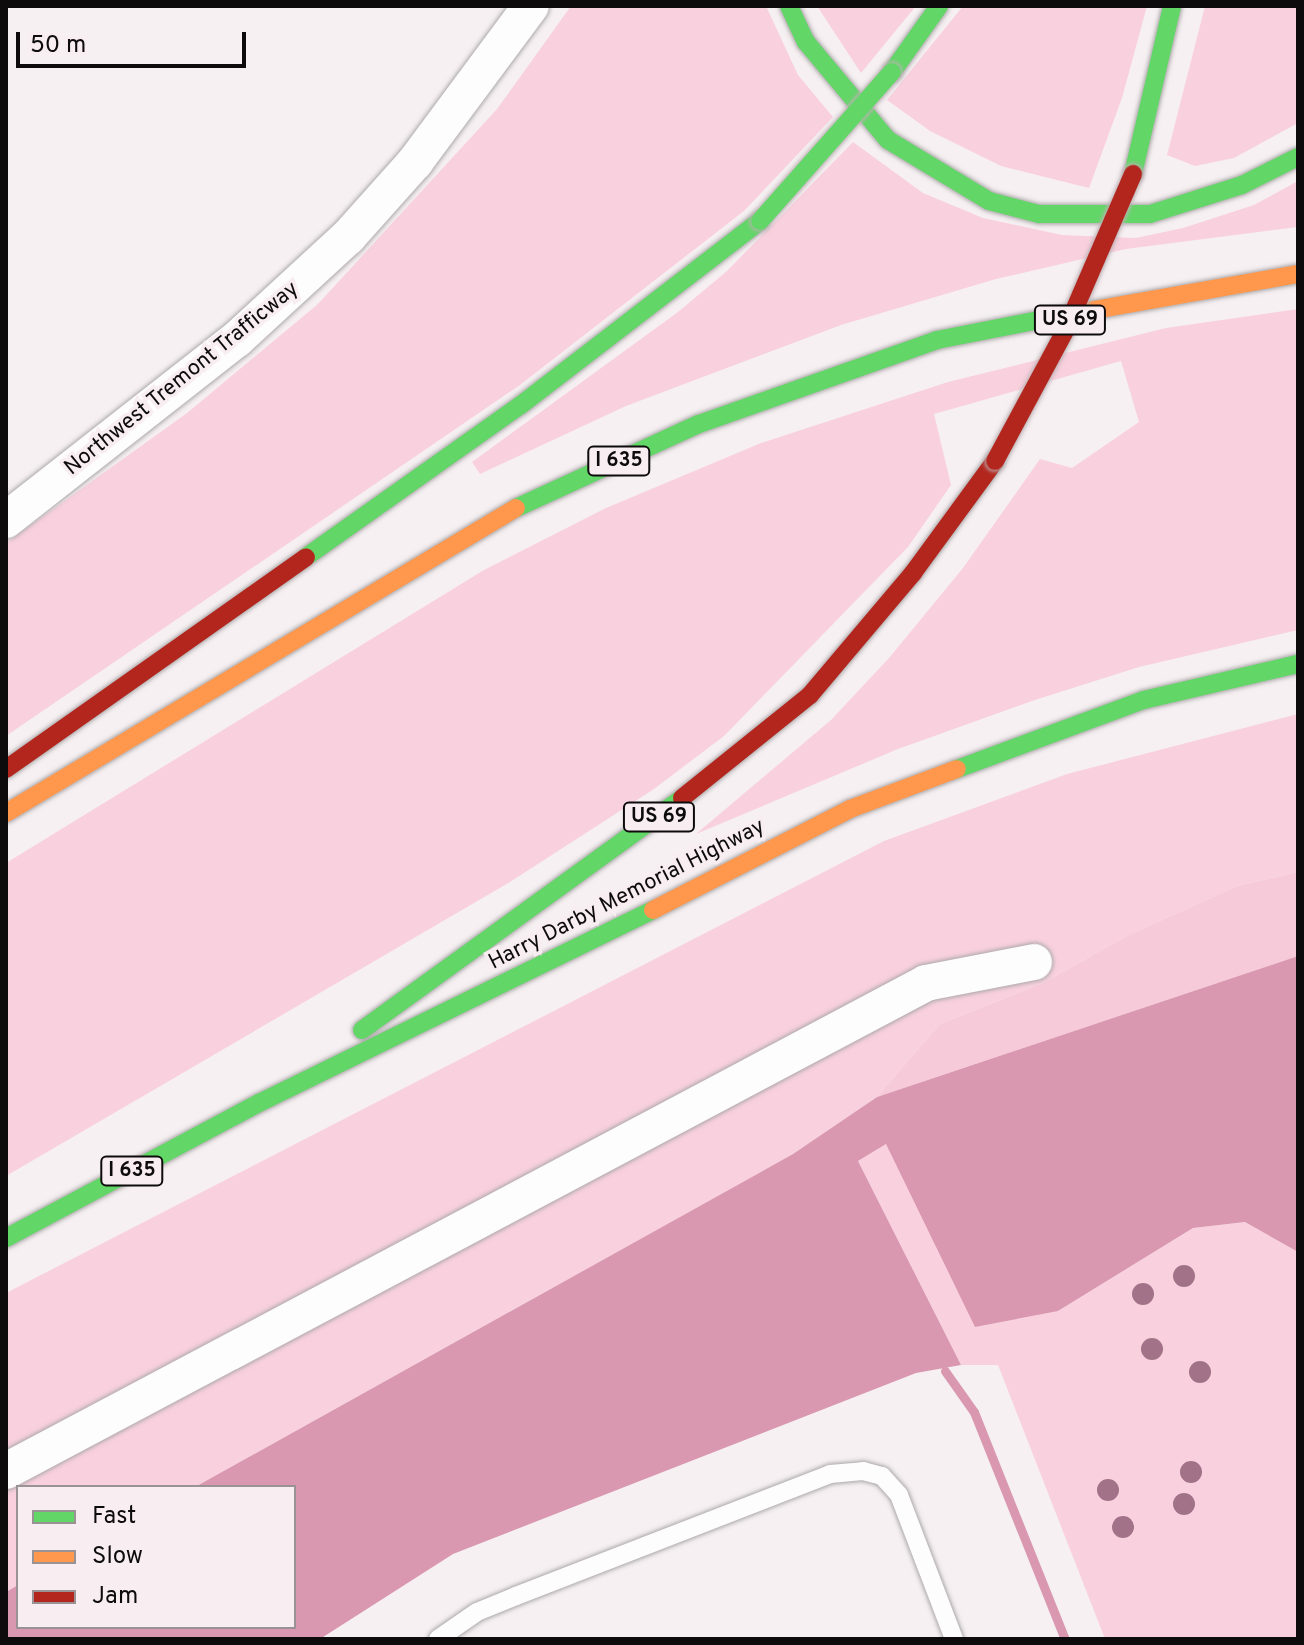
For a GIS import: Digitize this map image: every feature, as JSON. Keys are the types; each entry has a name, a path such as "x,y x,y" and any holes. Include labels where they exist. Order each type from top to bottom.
{"main road":[{"path":"789,6 814,54 888,140 989,201 1039,214 1150,214 1242,185 1298,157"},
{"path":"6,769 521,405 760,221 892,72 939,6"},
{"name":"US 69","path":"259,1103 623,845 810,695 913,573 995,461 1066,329 1133,174 1172,6"},
{"name":"I 635","path":"6,813 146,734 482,524 699,424 937,340 1232,282 1298,274"},
{"name":"Harry Darby Memorial Highway","path":"6,1238 259,1103 566,955 850,809 1144,700 1298,664"}],"street":[{"name":"Northwest Tremont Trafficway","path":"6,520 237,339 348,237 433,140 531,6"},
{"path":"6,1471 926,983 1034,962"}],"lane":[{"path":"438,1639 477,1612 516,1596 830,1474 863,1471 882,1476 899,1495 954,1639"}],"shaded area":[{"path":"571,6 766,6 798,75 833,117 744,211 520,385 6,736 6,543 187,413 318,304 497,109"},
{"path":"817,6 916,6 861,73"},
{"path":"963,6 1147,6 1122,98 1089,188 1001,166 930,131 887,100"},
{"path":"1205,6 1298,6 1298,123 1234,158 1195,166 1167,155"},
{"path":"853,142 923,193 983,218 1062,235 1136,238 1183,228 1254,205 1298,181 1298,227 1126,249 996,279 841,325 626,406 480,474 472,462 678,312 727,271"},
{"path":"1298,309 1298,630 1139,667 1035,700 898,749 696,834 831,720 889,658 963,568 1040,459 1072,468 1139,422 1121,361 934,414 951,485 908,547 724,736 654,789 510,882 6,1176 6,863 484,570 606,508 761,443 948,382 1166,328"},
{"path":"1298,714 1298,872 1237,886 1129,935 1043,983 940,1024 877,1097 793,1154 199,1485 16,1485 16,1586 6,1592 6,1293 884,841 1067,774"},
{"path":"1298,872 1298,956 877,1097 940,1024 1043,983 1129,935 1237,886"},
{"path":"1298,956 1298,1252 1245,1222 1193,1228 1058,1311 975,1327 886,1144 858,1161 961,1365 916,1373 453,1554 320,1639 6,1639 6,1592 16,1586 16,1629 296,1629 296,1485 199,1485 793,1154 877,1097"},
{"path":"886,1144 1058,1311 1193,1228 1245,1222 1298,1252 1298,1639 1105,1639 998,1365 961,1365 858,1161"}],"waterway":[{"path":"945,1371 974,1412 1065,1639"}],"traffic: fast":[{"path":"789,6 806,42 888,140 989,201 1039,214 1150,214 1242,185 1298,157"},
{"path":"892,72 939,6"},
{"path":"1133,174 1172,6"},
{"path":"760,221 892,72"},
{"path":"306,557 521,405 760,221"},
{"path":"516,508 699,424 937,340 1054,317"},
{"path":"957,769 1144,700 1298,664"},
{"path":"362,1030 682,798"},
{"path":"6,1238 259,1103 653,910"}],"traffic: slow":[{"path":"1054,317 1298,274"},
{"path":"6,813 516,508"},
{"path":"653,910 850,809 957,769"}],"traffic: jam":[{"path":"995,461 1066,329 1133,174"},
{"path":"682,798 810,695 913,573 995,461"},
{"path":"6,769 306,557"}]}
